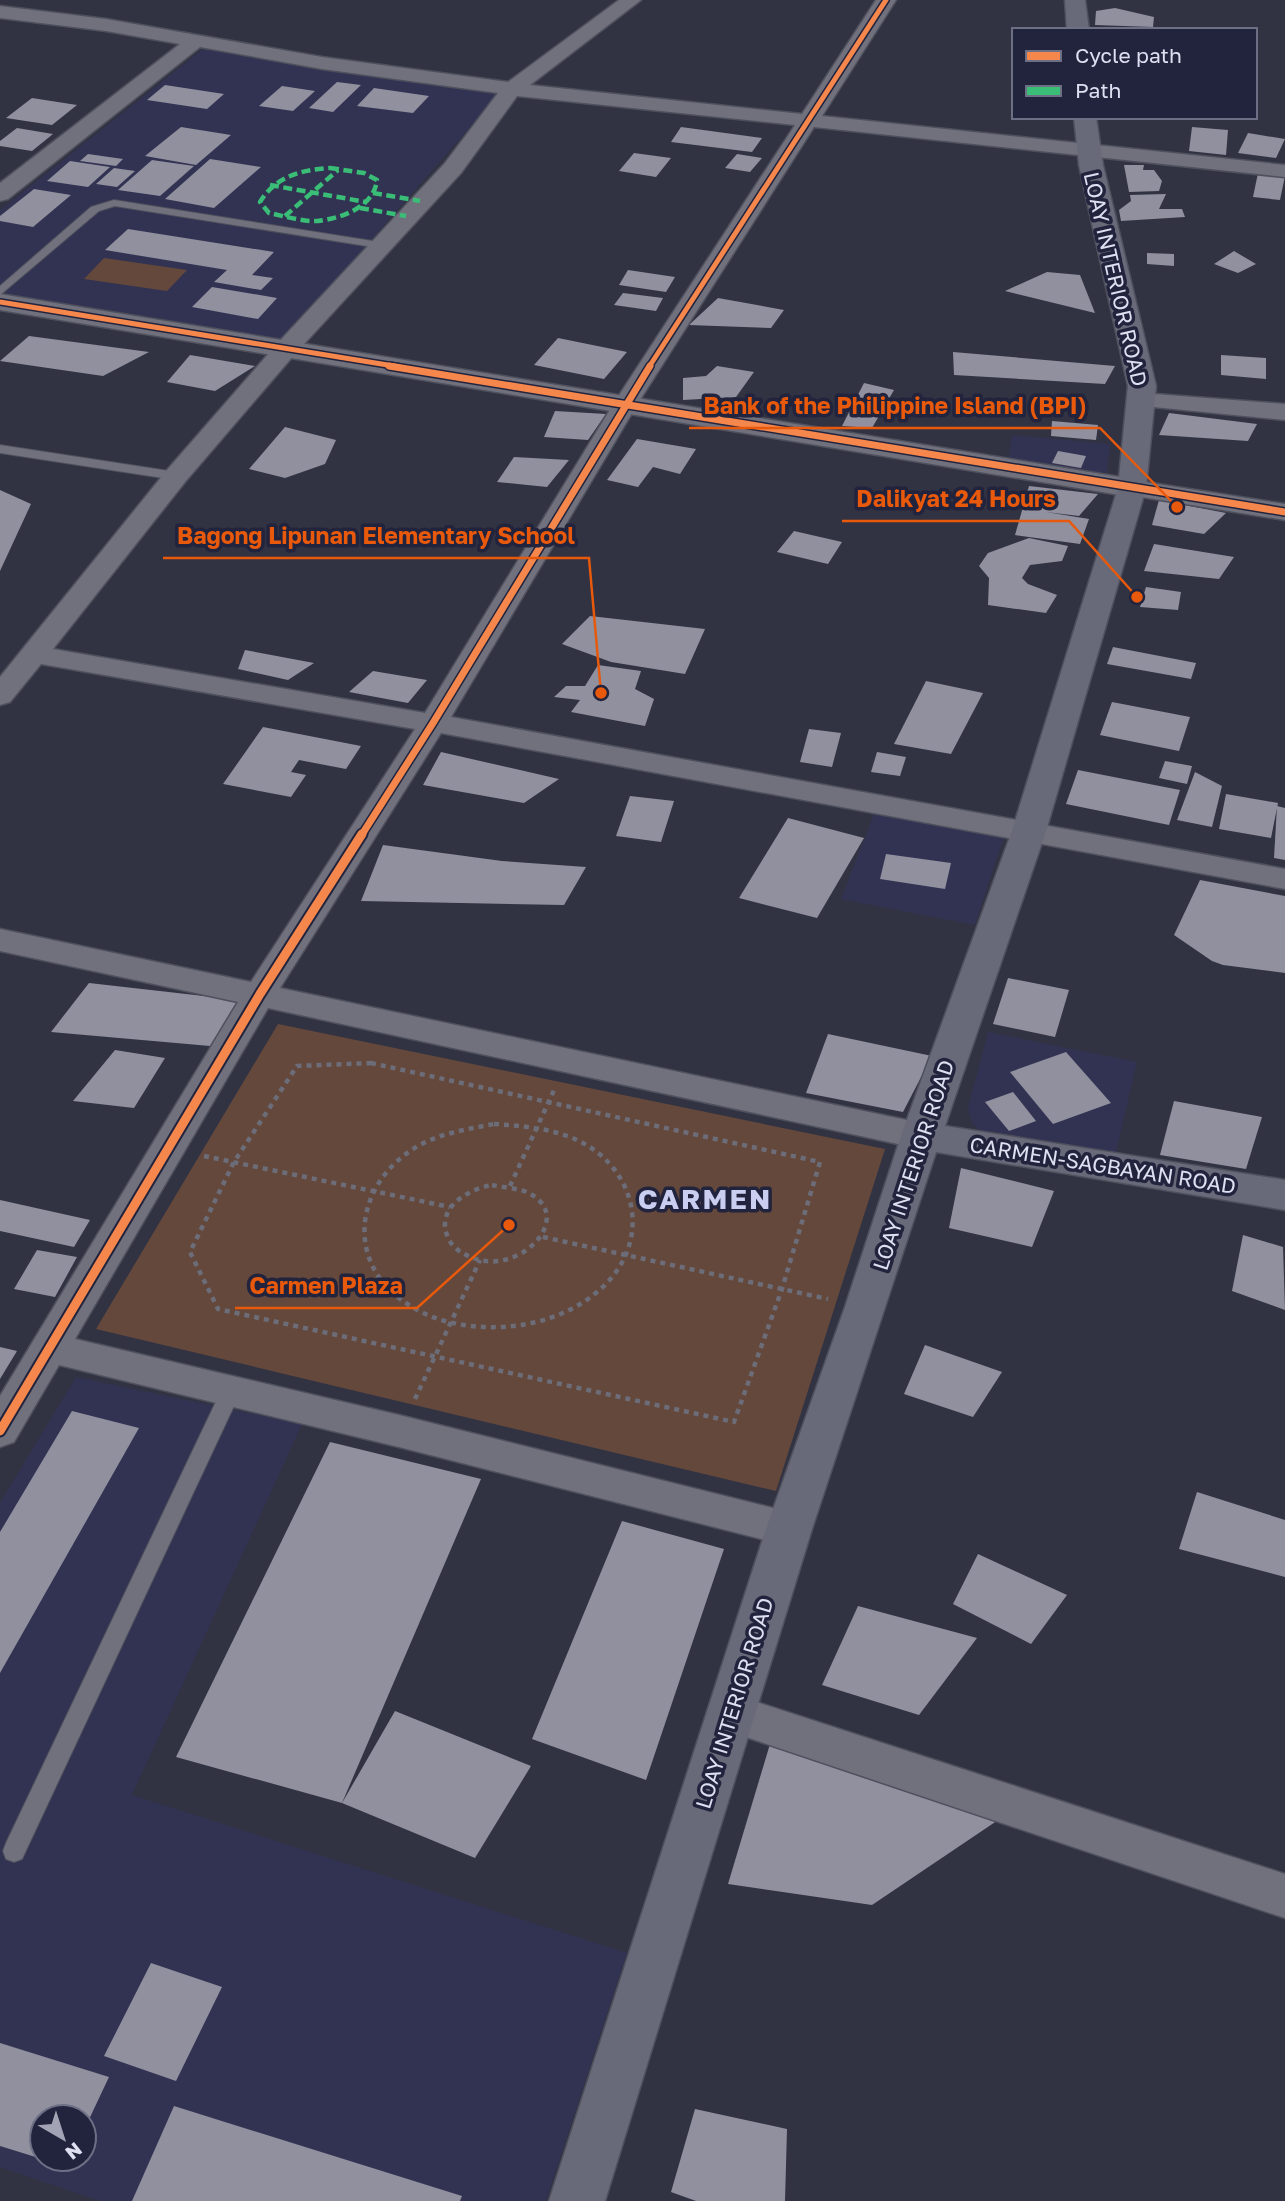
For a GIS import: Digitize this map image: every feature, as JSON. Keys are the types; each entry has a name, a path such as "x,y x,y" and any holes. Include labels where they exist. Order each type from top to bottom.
{"main road":[{"path":"1075,0 1078,28"},
{"name":"LOAY INTERIOR ROAD","path":"577,2201 682,1871 729,1712 789,1529 866,1307 921,1136 1029,831 1132,488 1142,400 1140,372 1088,150 1085,119"},
{"name":"CARMEN-SAGBAYAN ROAD","path":"921,1136 1285,1195"}],"street":[{"path":"30,16 52,0"},
{"path":"0,696 176,476 285,349 453,168 512,89 631,0"},
{"path":"0,1431 260,994 432,723 626,403 886,0"},
{"path":"0,12 106,25 322,63 512,89 1285,171"},
{"path":"0,194 195,42"},
{"path":"0,302 1285,512"},
{"path":"1142,400 1285,412"},
{"path":"33,654 432,723 1285,880"},
{"path":"0,940 921,1136"},
{"path":"50,1348 399,1431 789,1529"},
{"path":"729,1712 1285,1896"}],"lane":[{"path":"0,292 95,209 114,203 379,245"},
{"path":"0,449 176,476"},
{"path":"14,1852 231,1391"}],"path":[{"path":"510,1186 539,1128 567,1061"},
{"path":"371,1063 820,1163 782,1289 734,1422 218,1309 190,1252 234,1162 297,1066 371,1063"},
{"path":"494,1124 539,1128 578,1140 609,1161 629,1189 635,1222 628,1255 608,1283 576,1307 536,1322 493,1328 449,1322 408,1305 378,1279 363,1246 364,1211 374,1191 381,1178 411,1151 450,1133 494,1124"},
{"path":"169,1149 450,1207"},
{"path":"492,1185 510,1186 532,1195 546,1211 548,1224 543,1237 524,1255 495,1262 480,1260 464,1255 452,1245 445,1233 444,1220 450,1207 460,1196 475,1189 492,1185"},
{"path":"543,1237 866,1307"},
{"path":"399,1431 480,1260"}],"shaded area":[{"path":"203,49 500,93 282,342 0,294 0,210"},
{"path":"104,258 187,270 167,291 84,279"},
{"path":"1012,435 1110,444 1107,473 1008,463"},
{"path":"876,809 1005,833 975,925 841,899"},
{"path":"278,1024 885,1149 776,1491 96,1329"},
{"path":"988,1032 1137,1062 1114,1161 987,1135 972,1123 968,1108"},
{"path":"76,1377 302,1424 132,1795 627,1953 546,2201 100,2201 0,2167 0,1503"}],"building":[{"path":"1115,8 1154,17 1153,27 1095,25 1096,11"},
{"path":"337,82 361,85 333,112 309,108"},
{"path":"165,85 224,94 207,109 147,100"},
{"path":"282,86 315,91 293,111 259,106"},
{"path":"374,88 429,96 413,113 357,106"},
{"path":"32,98 77,105 52,125 6,118"},
{"path":"181,127 231,135 196,165 145,156"},
{"path":"681,127 762,138 752,152 671,142"},
{"path":"1192,127 1228,130 1226,155 1189,151"},
{"path":"17,128 53,134 32,151 0,146 0,141"},
{"path":"1248,133 1285,139 1276,158 1238,153"},
{"path":"634,153 671,158 656,177 619,171"},
{"path":"88,154 123,159 116,166 80,161"},
{"path":"737,154 762,158 750,172 725,168"},
{"path":"210,159 261,167 214,208 165,199"},
{"path":"152,160 194,166 160,196 118,190"},
{"path":"70,161 110,167 88,187 47,181"},
{"path":"1124,165 1144,165 1143,170 1154,170 1162,181 1159,191 1129,192"},
{"path":"114,168 135,171 117,187 96,184"},
{"path":"1258,173 1285,176 1280,200 1253,197"},
{"path":"34,189 71,195 33,227 0,221 0,216"},
{"path":"1166,194 1159,209 1182,209 1185,217 1121,221 1119,210 1131,201 1130,195"},
{"path":"128,229 274,252 252,275 273,278 261,290 214,282 227,270 105,250"},
{"path":"1234,251 1256,264 1238,273 1214,264"},
{"path":"1147,253 1174,254 1174,266 1147,264"},
{"path":"628,270 675,277 666,292 619,285"},
{"path":"1047,272 1080,275 1095,313 1005,291"},
{"path":"212,287 277,298 258,319 192,307"},
{"path":"623,293 663,298 656,311 614,305"},
{"path":"718,298 784,310 771,328 689,325"},
{"path":"29,336 149,352 103,376 0,361"},
{"path":"558,338 627,352 604,379 534,365"},
{"path":"953,352 1115,366 1105,384 954,375"},
{"path":"190,355 255,366 215,391 167,382"},
{"path":"1221,355 1266,358 1266,379 1221,375"},
{"path":"717,366 754,372 736,397 683,400 683,378 706,376"},
{"path":"864,383 894,390 872,428 842,426"},
{"path":"555,411 606,414 588,440 544,437"},
{"path":"1169,413 1257,424 1248,441 1159,435"},
{"path":"1052,421 1098,425 1096,440 1051,436"},
{"path":"285,427 336,440 325,464 285,478 249,469"},
{"path":"637,439 696,449 680,474 653,467 638,487 607,480"},
{"path":"1058,451 1086,456 1081,468 1052,463"},
{"path":"514,457 569,460 547,487 497,482"},
{"path":"1029,486 1098,494 1079,516 1046,512 1089,519 1080,544 1015,535"},
{"path":"0,490 31,504 0,571"},
{"path":"1159,500 1226,513 1204,534 1152,525"},
{"path":"794,531 842,542 828,564 777,552"},
{"path":"1029,538 1068,546 1062,561 1030,565 1022,578 1028,584 1057,595 1046,613 988,605 989,578 979,566 988,553"},
{"path":"1154,544 1234,557 1219,579 1144,571"},
{"path":"1146,587 1181,592 1178,610 1140,607"},
{"path":"590,616 705,629 685,674 611,662 562,644"},
{"path":"1113,647 1196,663 1191,679 1107,664"},
{"path":"245,650 314,663 288,680 238,669"},
{"path":"598,665 641,671 635,689 654,699 645,726 571,712 580,700 554,697 566,686 585,686"},
{"path":"373,671 427,680 408,703 349,692"},
{"path":"926,681 983,693 951,754 894,744"},
{"path":"1112,702 1190,717 1179,751 1100,735"},
{"path":"263,727 361,746 346,769 299,760 291,772 306,775 291,797 223,784"},
{"path":"809,729 841,733 832,767 800,762"},
{"path":"441,752 559,779 524,803 423,785"},
{"path":"877,752 906,757 900,776 871,772"},
{"path":"1165,761 1192,766 1187,784 1159,778"},
{"path":"1078,770 1180,790 1169,825 1066,804"},
{"path":"1195,772 1222,786 1212,827 1177,820"},
{"path":"1226,794 1278,803 1271,838 1219,829"},
{"path":"630,796 674,801 661,842 616,836"},
{"path":"1277,806 1285,808 1285,860 1274,858"},
{"path":"788,818 864,838 817,918 739,898"},
{"path":"383,845 502,861 586,867 564,905 361,901"},
{"path":"886,854 951,863 945,889 880,879"},
{"path":"1200,880 1285,896 1285,973 1223,965 1212,961 1174,935"},
{"path":"1008,978 1069,990 1055,1037 993,1024"},
{"path":"89,983 248,1001 210,1046 51,1032"},
{"path":"828,1034 932,1056 903,1112 806,1093"},
{"path":"115,1050 165,1058 134,1108 73,1101"},
{"path":"1066,1052 1111,1103 1053,1124 1010,1072"},
{"path":"1013,1092 1036,1121 1009,1131 985,1102"},
{"path":"1174,1101 1262,1117 1246,1169 1160,1155"},
{"path":"961,1168 1054,1191 1032,1247 949,1228"},
{"path":"0,1200 90,1220 74,1247 0,1231"},
{"path":"1243,1235 1283,1247 1285,1310 1232,1291"},
{"path":"37,1250 77,1257 55,1297 14,1289"},
{"path":"925,1345 1002,1372 973,1417 904,1394"},
{"path":"0,1347 17,1351 0,1379"},
{"path":"72,1411 139,1428 0,1673 0,1532"},
{"path":"330,1442 481,1479 342,1803 176,1757"},
{"path":"1197,1492 1285,1520 1285,1577 1179,1549"},
{"path":"622,1521 724,1549 646,1780 532,1739"},
{"path":"978,1554 1067,1595 1031,1644 953,1604"},
{"path":"858,1606 977,1638 919,1715 822,1685"},
{"path":"395,1711 531,1766 475,1858 342,1803"},
{"path":"770,1744 1016,1808 872,1905 728,1884"},
{"path":"151,1963 222,1987 176,2081 104,2056"},
{"path":"0,2043 109,2077 97,2103 28,2103 28,2155 0,2146"},
{"path":"174,2106 462,2196 460,2201 132,2201"},
{"path":"695,2109 787,2129 785,2201 696,2201 671,2192"}],"marked path":[{"path":"360,208 376,189 377,180 348,169 312,169 295,173 268,189 260,202 269,213 316,221 341,216 360,208 406,216"},
{"path":"285,216 338,170"},
{"path":"270,185 366,202"},
{"path":"373,193 420,201"}],"cycle path":[{"path":"0,1431 260,994 433,723 626,403 886,0"},
{"path":"0,302 1285,512"}],"place":[{"name":"Bank of the Philippine Island (BPI)","path":"1177,507"},
{"name":"Dalikyat 24 Hours","path":"1137,597"},
{"name":"Bagong Lipunan Elementary School","path":"601,693"},
{"name":"Carmen Plaza","path":"509,1225"}],"district":[{"name":"CARMEN","path":"705,1198"}]}
